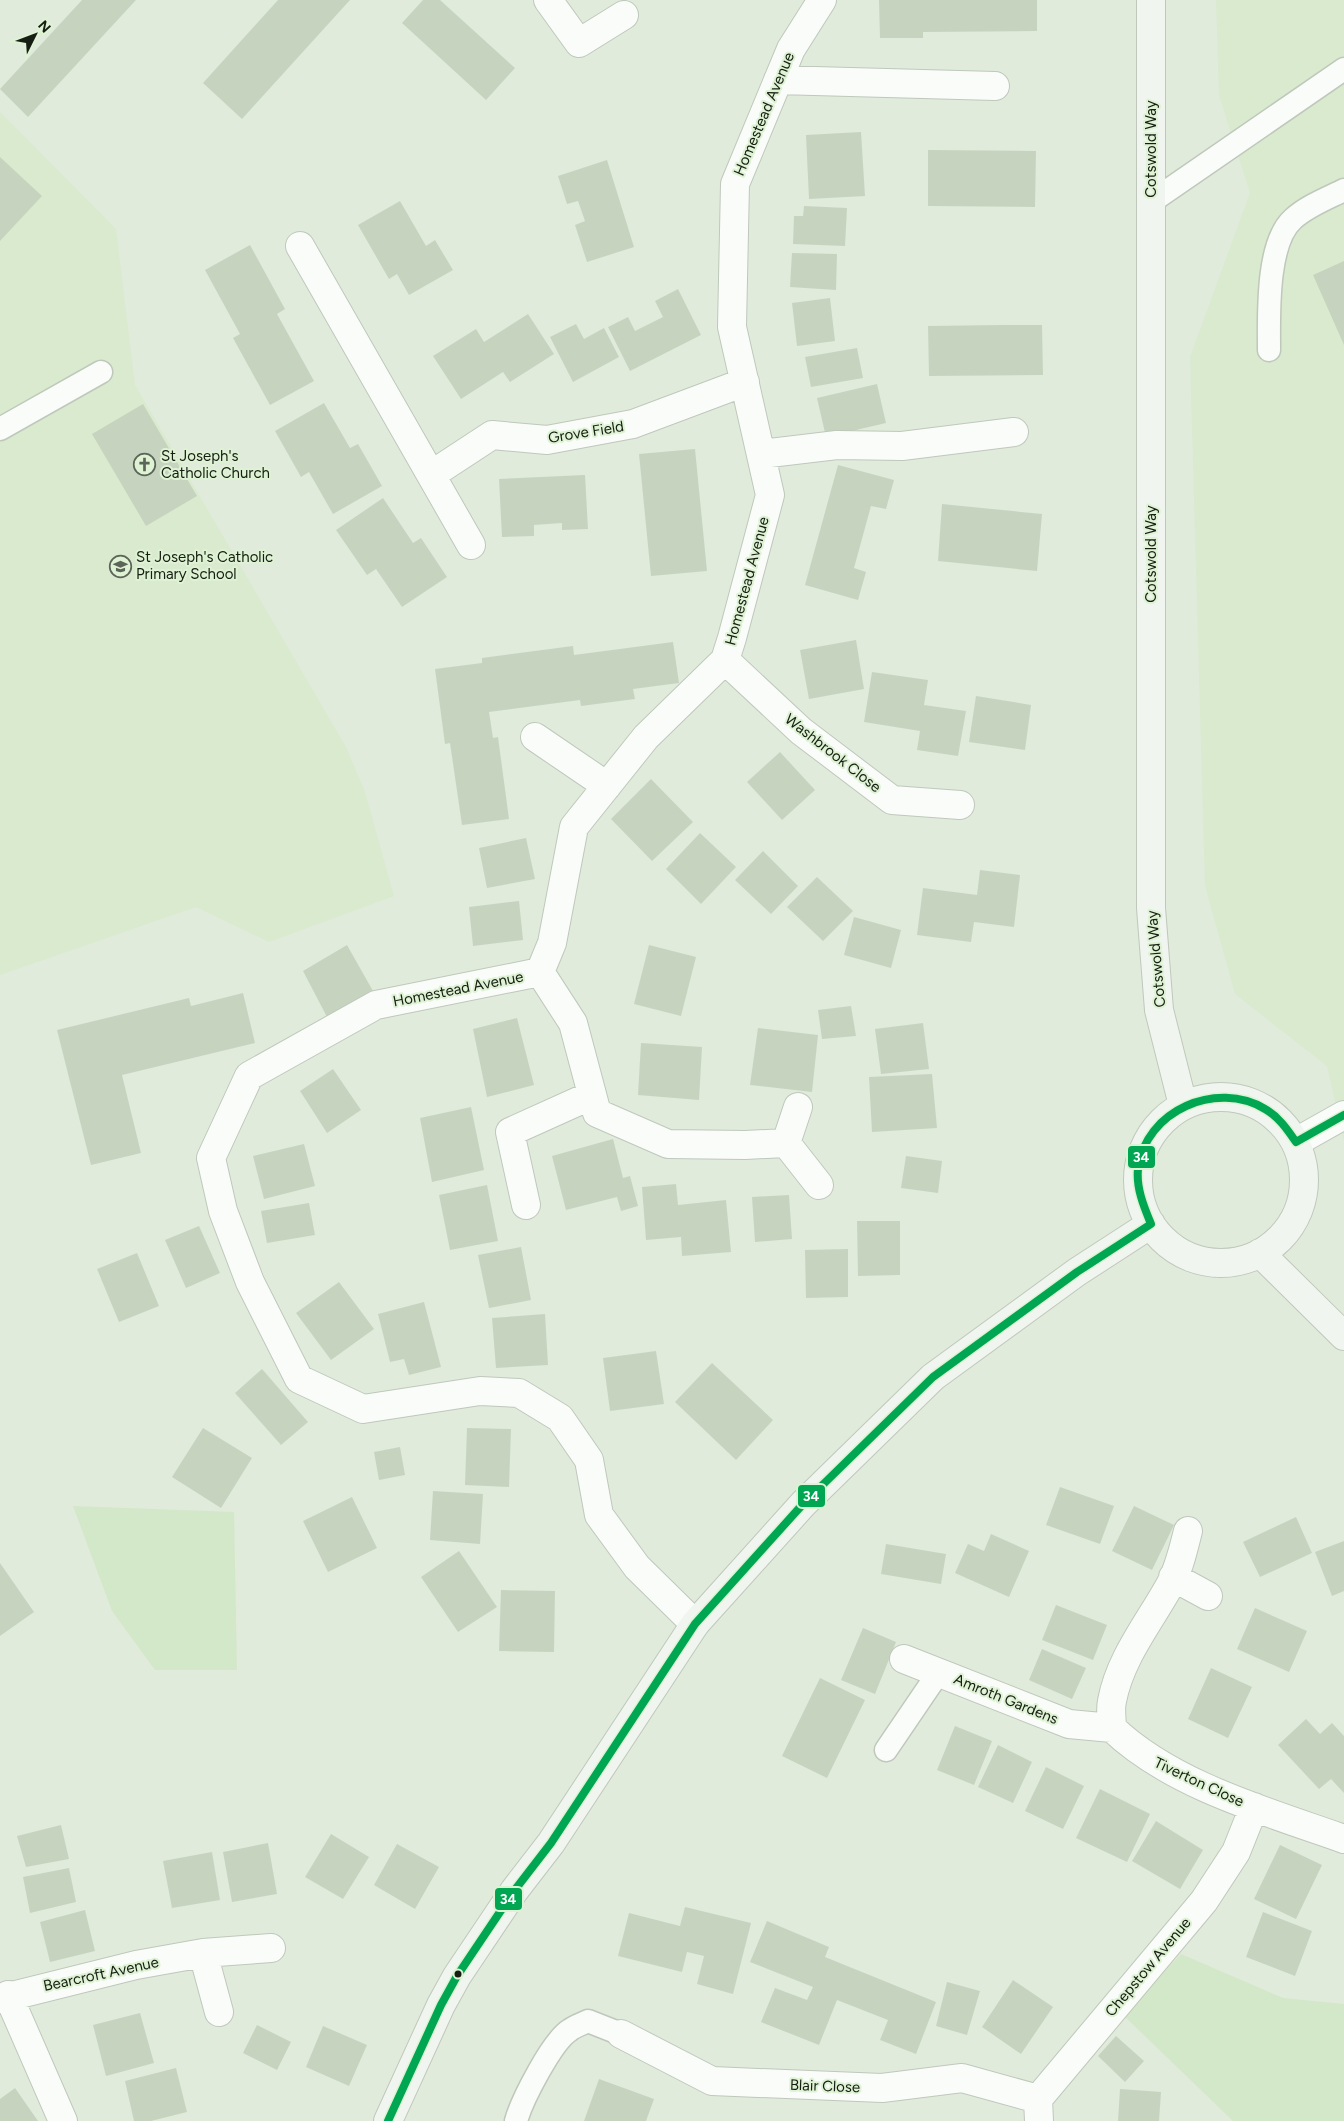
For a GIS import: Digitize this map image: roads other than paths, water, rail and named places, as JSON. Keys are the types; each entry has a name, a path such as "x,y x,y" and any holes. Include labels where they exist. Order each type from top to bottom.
{"main road":[{"name":"Cotswold Way","path":"1151,0 1151,908 1160,1010 1183,1105"},
{"path":"1208,1097 1234,1097 1259,1105 1280,1120 1296,1142 1304,1167 1304,1192 1299,1209 1296,1217 1281,1238 1260,1253 1237,1262 1212,1263 1188,1256 1167,1243 1151,1224 1140,1199 1138,1172 1145,1145 1160,1122 1183,1105 1208,1097"},
{"path":"388,2121 457,1976 514,1891 551,1843 695,1624 802,1504 933,1377 1077,1272 1151,1224"},
{"path":"1260,1253 1344,1336"}],"street":[{"path":"548,0 579,43 624,15"},
{"name":"Homestead Avenue","path":"695,1624 637,1567 599,1515 589,1460 560,1418 519,1393 480,1391 364,1409 299,1379 250,1282 224,1211 211,1158 249,1076 376,1005 540,972 552,943 574,827 646,737 725,660 770,495 732,327 735,184 791,49 822,0"},
{"path":"778,80 995,86"},
{"path":"300,246 471,545"},
{"name":"Grove Field","path":"431,475 492,435 547,440 633,424 745,382"},
{"path":"761,454 837,445 902,446 1014,432"},
{"name":"Washbrook Close","path":"725,660 801,732 892,800 960,805"},
{"path":"535,737 607,786"},
{"path":"540,972 573,1023 596,1113 668,1144 745,1145 786,1143"},
{"path":"526,1205 510,1132 592,1095"},
{"path":"786,1143 798,1107"},
{"path":"1296,1142 1344,1115"},
{"path":"786,1143 819,1185"},
{"path":"1112,1728 1112,1702 1123,1665 1173,1577 1188,1531"},
{"path":"1173,1577 1208,1596"},
{"name":"Amroth Gardens","path":"904,1659 1069,1724 1112,1728"},
{"name":"Tiverton Close","path":"1112,1728 1129,1745 1163,1768 1254,1807 1344,1839"},
{"name":"Chepstow Avenue","path":"1039,2110 1204,1901 1236,1852 1254,1807"},
{"name":"Bearcroft Avenue","path":"4,1997 136,1965 203,1953 271,1948"},
{"path":"203,1953 220,2012"},
{"path":"4,1997 63,2121"},
{"name":"Blair Close","path":"621,2034 712,2081 882,2088 962,2078 1039,2110"}],"lane":[{"path":"1151,202 1344,69"},
{"path":"1269,350 1269,291 1280,238 1293,219 1344,190"},
{"path":"0,429 101,372"},
{"path":"886,1750 939,1672"},
{"path":"516,2121 520,2108 553,2049 569,2030 588,2021 621,2034"}],"place":[{"name":"St Joseph's Catholic Church","path":"145,465"},
{"name":"St Joseph's Catholic Primary School","path":"120,566"}]}
